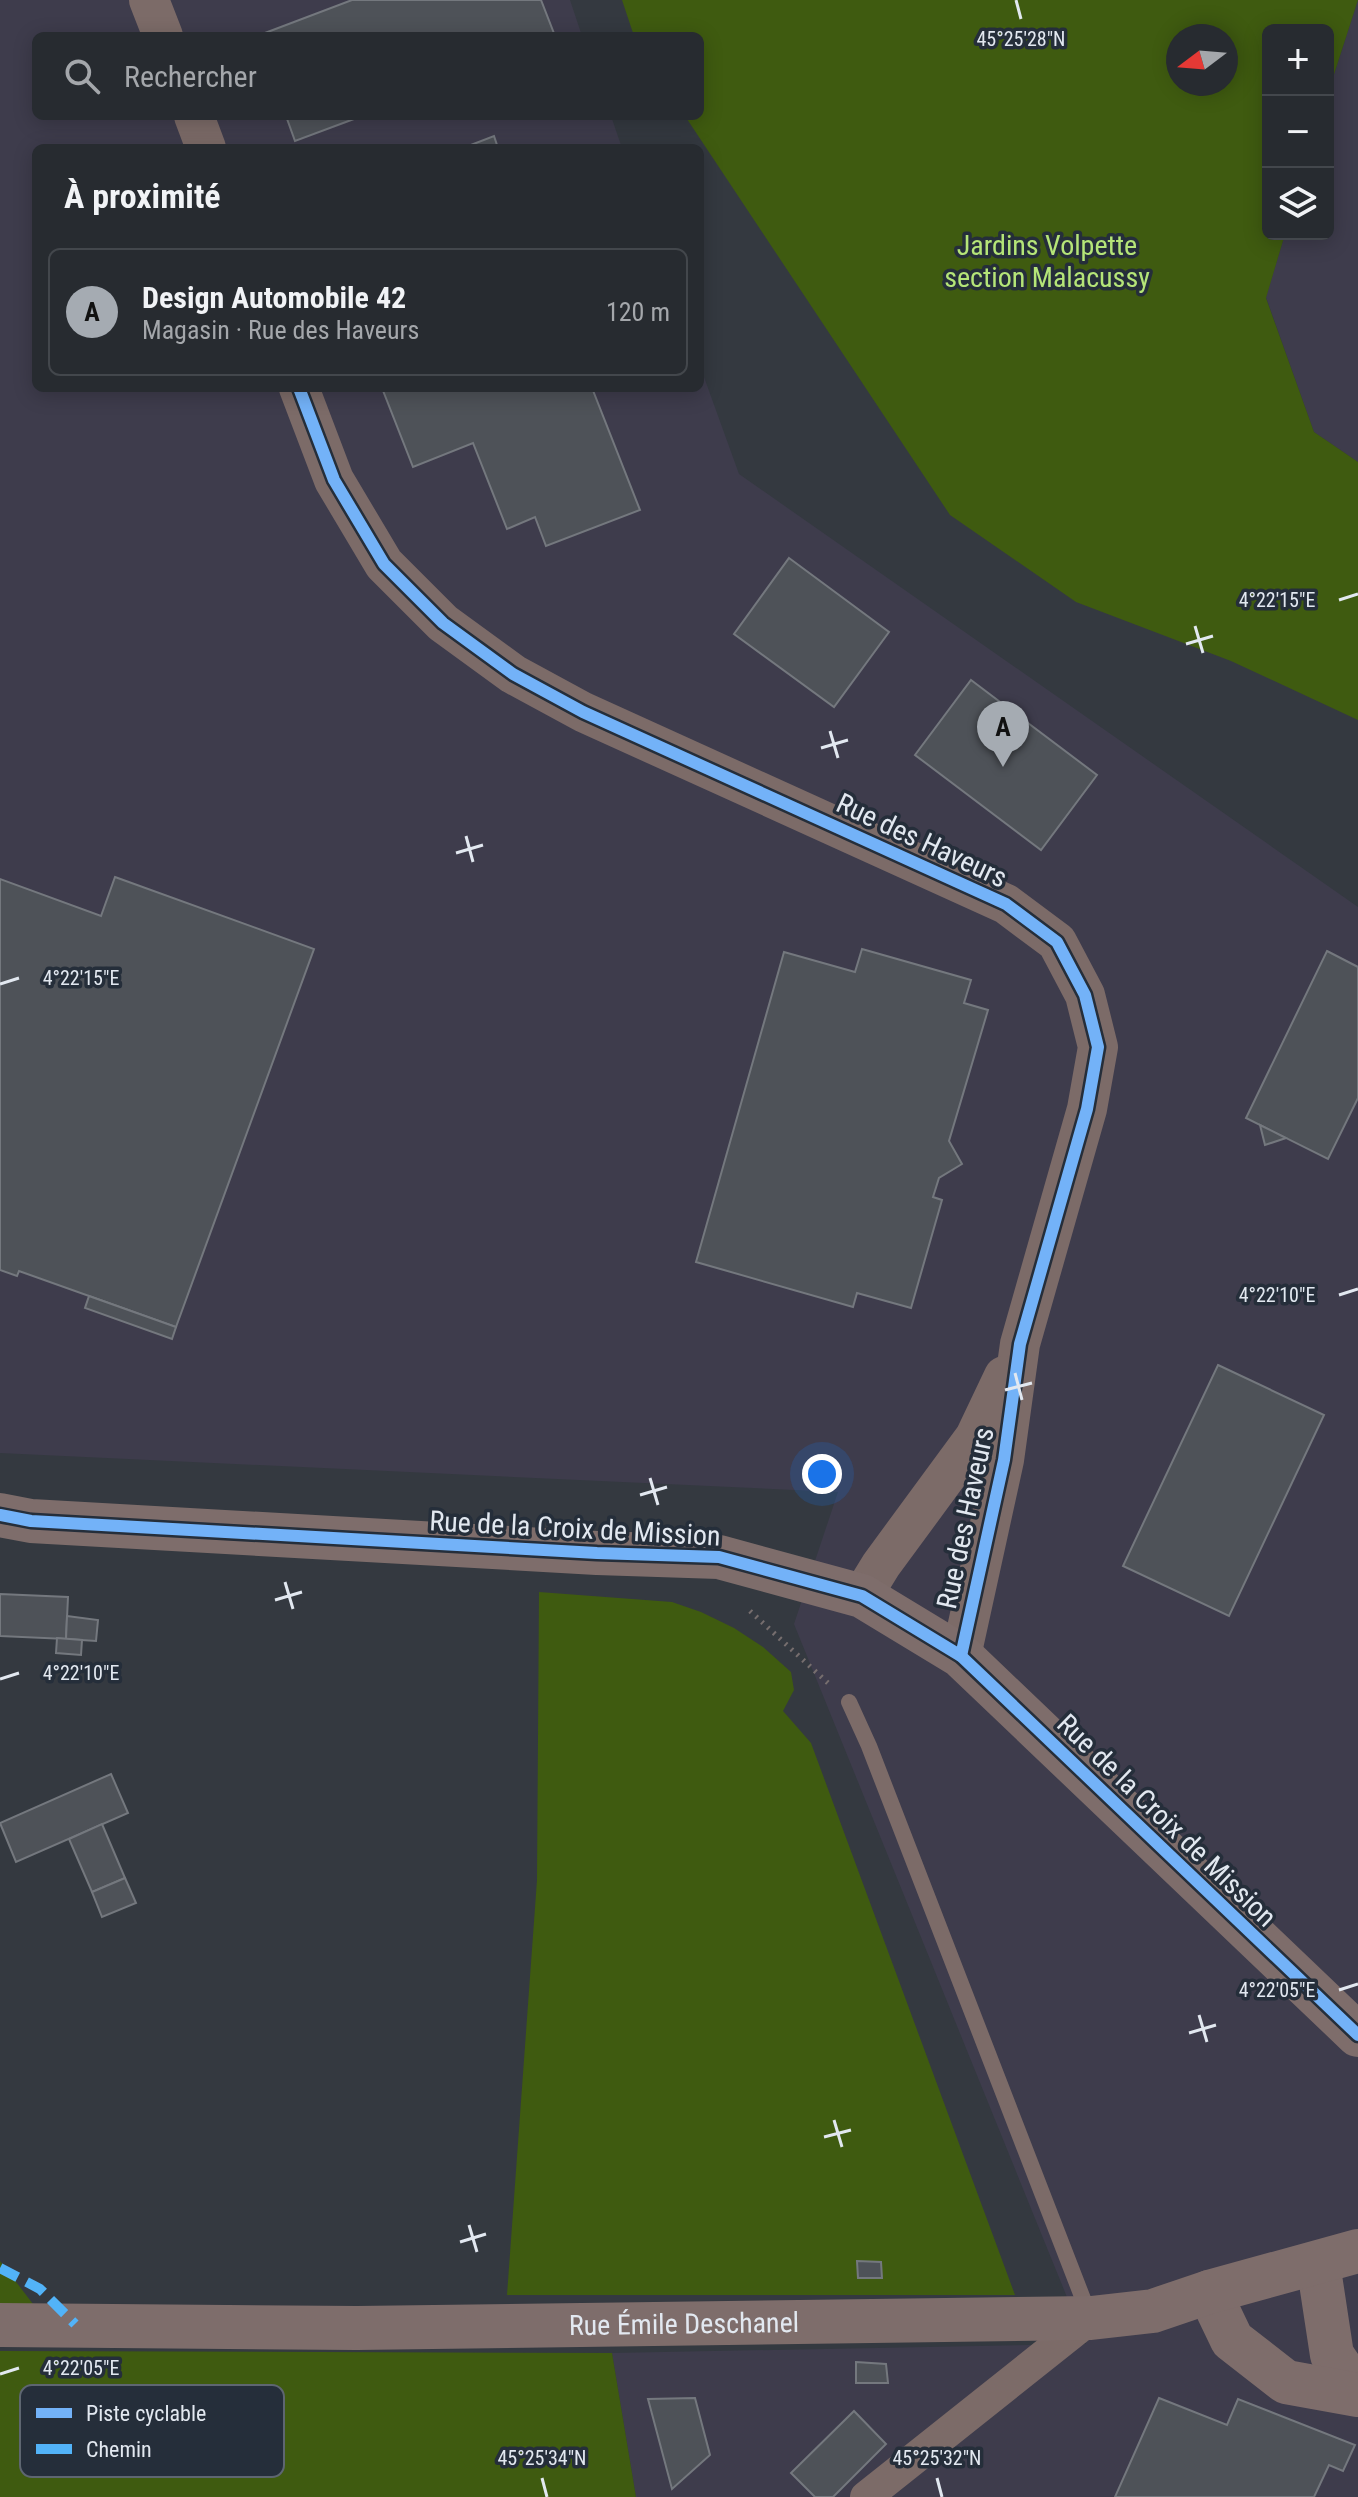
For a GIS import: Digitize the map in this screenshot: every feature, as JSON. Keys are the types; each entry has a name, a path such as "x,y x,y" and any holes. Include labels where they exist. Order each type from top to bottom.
{"main road":[{"name":"Rue de la Croix de Mission","path":"0,1515 31,1521 719,1557 862,1596 961,1656 1358,2035"},
{"name":"Rue Émile Deschanel","path":"0,2325 357,2328 1091,2318 1153,2311 1209,2292 1338,2257"},
{"path":"1338,2257 1332,2355 1358,2394"},
{"path":"1209,2292 1232,2340 1286,2382 1358,2394"}],"street":[{"path":"149,0 161,32"},
{"path":"196,120 204,144"},
{"name":"Rue des Haveurs","path":"301,392 334,480 384,564 443,623 501,665 583,712 1006,904 1057,942 1085,995 1098,1047 1087,1109 1020,1344 1004,1460 961,1656"},
{"name":"Rue des Haveurs","path":"862,1596 881,1565 975,1437 1020,1344"},
{"path":"866,2497 1091,2318"}],"lane":[{"path":"849,1702 869,1746 1091,2318"}],"path":[{"path":"749,1611 849,1702"}],"shaded area":[{"path":"0,0 570,0 581,32 32,32 32,120 612,120 621,144 32,144 32,392 704,392 704,377 739,474 1358,907 1358,2497 636,2497 612,2353 1086,2344 794,1624 838,1492 0,1453"},
{"path":"1358,0 1358,462 1314,432 1266,297 1283,240 1334,240 1334,74"}],"green space":[{"name":"Jardins Volpette section Malacussy","path":"622,0 1358,0 1334,74 1334,24 1262,24 1262,240 1283,240 1266,298 1314,432 1358,462 1358,720 1231,661 1076,602 950,515 688,120 704,120 704,32 633,32"},
{"path":"539,1592 672,1602 734,1628 763,1647 791,1672 794,1690 783,1711 811,1743 1015,2295 507,2295 537,1880"},
{"path":"0,2261 33,2304 0,2304"},
{"path":"0,2351 612,2353 636,2497 0,2497"}],"building":[{"path":"352,0 541,0 553,32 268,32"},
{"path":"287,120 351,120 295,141"},
{"path":"494,136 497,144 473,144"},
{"path":"384,392 594,392 640,510 546,546 535,517 507,529 473,443 413,467"},
{"path":"789,558 889,632 834,707 734,634"},
{"path":"971,680 1097,775 1041,850 915,755"},
{"path":"115,877 314,949 176,1327 19,1271 17,1276 0,1270 0,879 101,916"},
{"path":"862,949 971,980 964,1003 988,1010 949,1141 962,1164 939,1178 933,1197 942,1200 911,1308 857,1293 853,1307 696,1262 784,952 855,972"},
{"path":"1327,951 1358,967 1358,1098 1328,1159 1246,1118"},
{"path":"1260,1125 1286,1138 1265,1145"},
{"path":"89,1296 176,1327 172,1339 85,1308"},
{"path":"1218,1365 1324,1415 1229,1616 1123,1566"},
{"path":"0,1594 68,1597 66,1639 0,1636"},
{"path":"67,1616 98,1620 96,1641 66,1639"},
{"path":"57,1638 82,1640 81,1655 56,1653"},
{"path":"111,1774 128,1813 16,1862 0,1823"},
{"path":"102,1824 125,1878 92,1892 69,1839"},
{"path":"125,1878 136,1903 102,1917 92,1892"},
{"path":"857,2261 881,2262 882,2278 858,2278"},
{"path":"856,2362 886,2364 888,2383 856,2383"},
{"path":"695,2398 710,2455 672,2489 648,2399"},
{"path":"1159,2398 1227,2425 1238,2399 1355,2445 1343,2471 1329,2465 1314,2497 1115,2497"},
{"path":"854,2411 886,2444 833,2497 815,2497 791,2473"}],"marked path":[{"path":"0,2268 40,2289 75,2324"}],"cycle path":[{"path":"301,392 334,480 384,564 443,623 513,674 583,712 1006,904 1057,942 1085,995 1098,1047 1087,1109 1020,1344 1004,1460 961,1656"},
{"path":"0,1515 31,1521 719,1557 862,1596 961,1656 1358,2035"}],"place":[{"name":"Design Automobile 42","path":"1003,767"}]}
